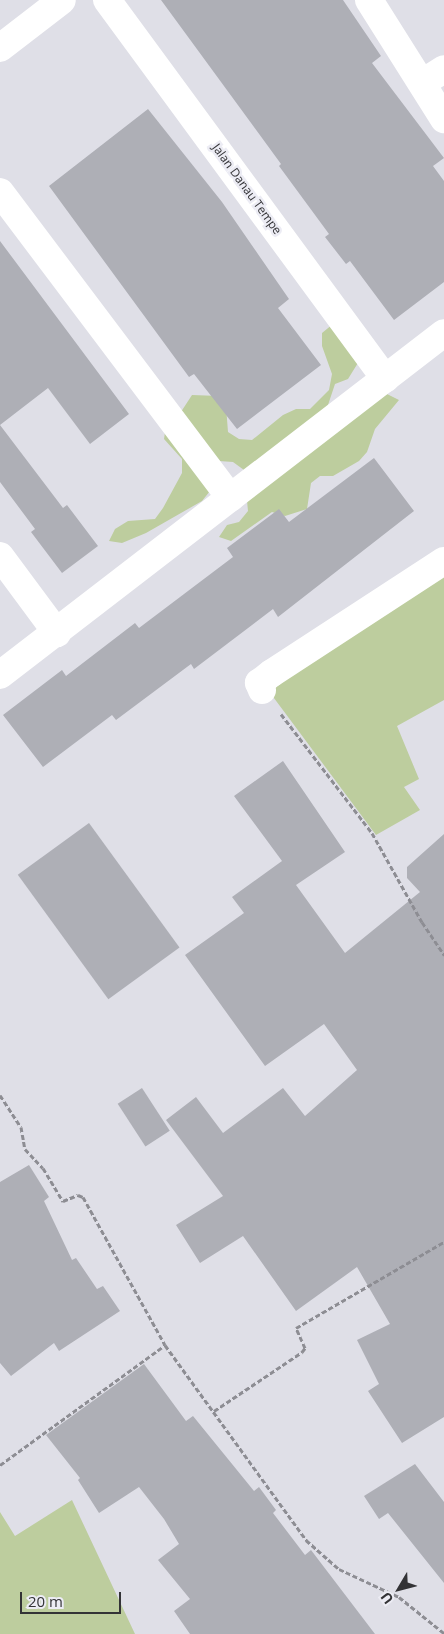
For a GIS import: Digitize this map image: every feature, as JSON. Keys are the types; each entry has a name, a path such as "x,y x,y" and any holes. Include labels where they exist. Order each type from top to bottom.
{"street":[{"path":"0,48 62,0"},
{"name":"Jalan Danau Tempe","path":"107,0 386,379"},
{"path":"369,0 433,76 444,119"},
{"path":"0,192 231,498"},
{"path":"0,675 444,333"},
{"path":"0,556 56,632"},
{"path":"262,690 259,683 272,673 444,562"}],"path":[{"path":"262,690 372,833 444,955"},
{"path":"0,1095 21,1127 25,1149 43,1168 63,1201 78,1195 83,1197 165,1345 306,1540 339,1570 399,1598 444,1633"},
{"path":"214,1411 302,1352 305,1348 296,1328 444,1242"},
{"path":"0,1465 165,1345"}],"green space":[{"path":"333,324 361,358 348,379 335,384 327,408 387,394 399,400 375,429 367,452 359,461 333,476 320,476 311,483 307,509 285,516 272,512 231,541 219,537 227,525 239,522 248,511 244,470 233,462 219,461 210,491 202,501 146,533 122,543 109,541 115,529 128,521 155,519 163,508 182,473 182,459 164,439 166,426 177,418 192,395 219,396 226,406 228,432 239,439 252,440 283,415 296,409 310,409 329,390 332,374 322,346 322,333"},
{"path":"444,553 444,700 397,726 419,779 404,787 420,810 376,835 265,686"},
{"path":"72,1500 135,1634 0,1634 0,1512 15,1536"}],"building":[{"path":"161,0 343,0 381,56 372,63 444,158 433,166 444,181 444,282 394,320 350,261 346,264 325,237 329,234 279,166 281,164"},
{"path":"148,109 222,202 289,299 278,308 321,365 237,429 194,374 189,377 49,186"},
{"path":"0,241 129,414 90,444 48,388 0,425"},
{"path":"0,425 63,508 67,505 98,546 62,573 31,532 35,529 0,482"},
{"path":"374,458 414,511 278,617 273,609 194,669 191,664 116,720 112,715 43,767 3,715 62,670 66,676 135,623 139,628 233,557 227,548 279,509 289,522"},
{"path":"283,761 345,852 296,885 345,953 420,892 407,878 407,867 444,834 444,1417 402,1443 368,1391 379,1384 357,1340 390,1324 357,1267 296,1311 243,1236 200,1263 176,1225 223,1196 166,1120 196,1097 223,1133 283,1088 305,1116 357,1070 324,1024 265,1066 185,955 244,913 232,897 282,861 234,796"},
{"path":"89,823 180,948 108,999 18,875"},
{"path":"142,1088 170,1131 145,1147 118,1104"},
{"path":"29,1165 49,1197 44,1201 72,1260 76,1258 97,1289 103,1286 120,1311 59,1351 54,1343 11,1376 0,1363 0,1182"},
{"path":"144,1364 186,1421 193,1416 254,1491 259,1487 276,1510 273,1513 305,1555 311,1550 375,1634 190,1634 174,1611 190,1599 158,1560 179,1544 164,1519 139,1487 99,1513 78,1480 80,1478 46,1435"},
{"path":"415,1464 444,1502 444,1583 388,1513 379,1519 364,1496"}]}
